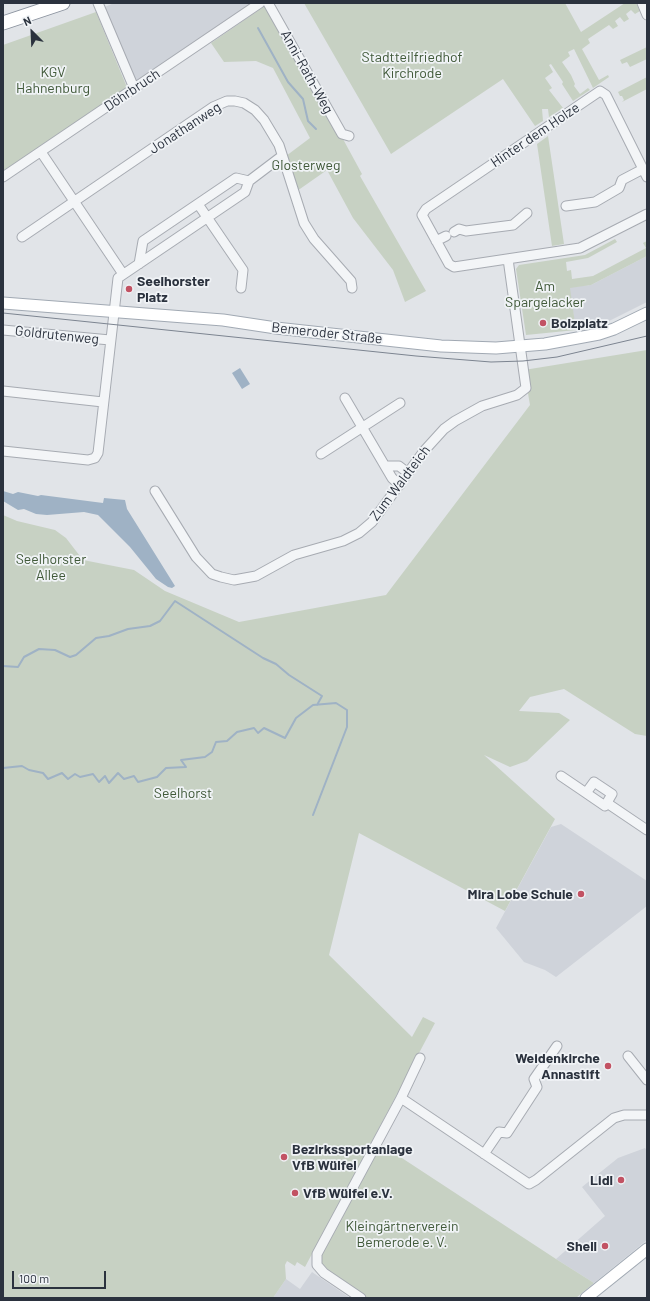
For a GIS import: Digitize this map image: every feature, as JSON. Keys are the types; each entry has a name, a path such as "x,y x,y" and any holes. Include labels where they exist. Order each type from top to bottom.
{"highway":[{"path":"3,14 37,3"},
{"path":"3,23 63,3"}],"main road":[{"name":"Bemeroder Straße","path":"3,303 223,320 276,328 441,346 521,347 570,340 605,332 647,313"},
{"path":"586,1298 647,1249"}],"street":[{"path":"98,3 134,88"},
{"name":"Döhrbruch","path":"3,177 260,3"},
{"name":"Anni-Rath-Weg","path":"268,3 342,134 349,136"},
{"path":"642,3 647,15"},
{"name":"Hinter dem Holze","path":"566,206 595,202 619,188 622,180 645,173 606,95 603,92 599,92 424,210 422,216 452,267 580,248 647,214"},
{"name":"Jonathanweg","path":"22,237 213,107 227,101 244,103 255,110 274,135 282,156"},
{"path":"41,152 123,274"},
{"path":"3,451 88,460 95,458 98,453 118,278 245,192 249,181 282,156 304,222 314,239 351,281 352,288"},
{"path":"139,264 143,242 236,178 249,181"},
{"path":"198,204 243,270 241,288"},
{"path":"454,232 460,229 466,231 513,225 527,212"},
{"path":"436,241 446,236"},
{"path":"508,259 521,347"},
{"name":"Goldrutenweg","path":"3,330 110,340"},
{"name":"Zum Waldteich","path":"155,491 204,567 212,574 234,580 256,576 294,556 343,541 358,533 372,522 434,439 455,420 482,406 517,395 526,388 521,347"},
{"path":"3,392 104,402"},
{"path":"346,398 392,478 400,485"},
{"path":"321,454 400,403"},
{"path":"385,466 399,466 408,473"},
{"path":"561,776 605,806 612,794 594,782 586,793"},
{"path":"607,803 647,830"},
{"path":"484,1154 499,1132 507,1133 537,1088 534,1079 557,1046"},
{"path":"628,1056 647,1080"},
{"path":"361,1298 320,1269 317,1265 317,1254 401,1098 420,1058"},
{"path":"401,1098 529,1184 614,1118 624,1115 647,1115"}],"shaded area":[{"path":"114,3 251,3 135,82 105,7"},
{"path":"647,256 647,302 607,322 576,330 569,287 591,285"},
{"name":"Mira Lobe Schule","path":"561,824 647,881 647,906 556,977 545,970 524,962 496,928 551,827"},
{"path":"645,1148 647,1151 647,1240 594,1283 556,1259 605,1216 582,1187 618,1158"},
{"path":"312,1272 350,1298 273,1298 286,1279 300,1289"}],"green space":[{"name":"Glosterweg","path":"269,3 362,174 360,176 426,291 405,302 393,270 353,218 327,170 297,191 286,156 310,138 273,68 256,61 224,62 211,43"},
{"name":"Stadtteilfriedhof Kirchrode","path":"304,3 565,3 581,32 625,3 636,3 640,11 635,14 631,10 626,14 629,19 624,22 620,17 615,21 618,26 613,29 609,25 588,39 590,43 582,49 599,80 608,75 609,77 593,88 574,49 568,52 570,56 562,62 571,75 575,84 574,86 580,94 588,88 590,90 573,101 551,64 549,65 553,72 545,78 552,88 549,90 563,108 549,117 548,109 542,109 543,121 535,126 503,79 391,154"},
{"name":"KGV Hahnenburg","path":"96,12 126,85 125,90 3,173 3,45"},
{"path":"647,47 647,59 630,67 627,62 622,64 620,60"},
{"path":"647,77 647,89 622,102 624,100 618,92"},
{"path":"548,136 564,244 552,246 537,144"},
{"name":"Am Spargelacker","path":"615,239 617,242 588,258 566,262 567,271 571,270 572,279 593,276 646,248 643,243 647,241 647,256 591,285 570,288 576,330 526,335 516,269 519,265 585,255"},
{"name":"Seelhorst","path":"647,350 647,736 635,734 564,689 530,697 519,711 559,713 570,720 527,761 510,767 484,755 555,819 505,911 359,833 329,955 412,1037 423,1017 435,1023 305,1267 297,1262 295,1266 287,1261 285,1265 286,1279 273,1298 3,1298 3,515 17,521 55,530 66,538 83,560 134,570 165,591 239,622 386,595 530,405 524,370"},
{"name":"Kleingärtnerverein Bemerode e. V.","path":"379,1143 594,1283 576,1298 367,1298 324,1269 320,1264 320,1254"}],"water":[{"path":"240,368 250,384 242,389 232,373"},
{"path":"3,491 13,494 18,492 38,496 41,495 103,503 104,498 125,500 127,509 175,586 172,588 168,587 156,579 130,547 98,515 84,512 47,515 36,514 24,509 18,510 3,501"}],"waterway":[{"path":"258,28 288,82 303,99 308,121 316,129"},
{"path":"3,666 18,667 24,657 39,649 55,650 70,657 76,655 96,638 109,636 128,629 150,626 160,621 175,601 263,658 276,664 289,675 322,696 317,705"},
{"path":"3,768 22,766 29,770 43,773 48,779 62,773 68,779 75,774 80,777 93,774 99,782 105,776 109,783 118,773 124,779 134,776 138,782 157,777 166,768 186,767 181,760 205,757 212,752 216,742 227,741 237,732 254,728 258,733 264,728 285,738 296,718 313,705 336,703 347,710 347,727 313,815"}],"tram line":[{"path":"3,313 416,356 491,362 523,361 557,357 647,336"}],"place":[{"name":"Seelhorster Platz","path":"129,289"},
{"name":"Bolzplatz","path":"543,323"},
{"name":"Mira Lobe Schule","path":"581,894"},
{"name":"Weidenkirche Annastift","path":"608,1066"},
{"name":"Bezirkssportanlage VfB Wülfel","path":"284,1157"},
{"name":"Lidl","path":"621,1180"},
{"name":"VfB Wülfel e.V.","path":"295,1193"},
{"name":"Shell","path":"605,1246"}],"park label":[{"name":"Seelhorster Allee","path":"51,568"}]}
